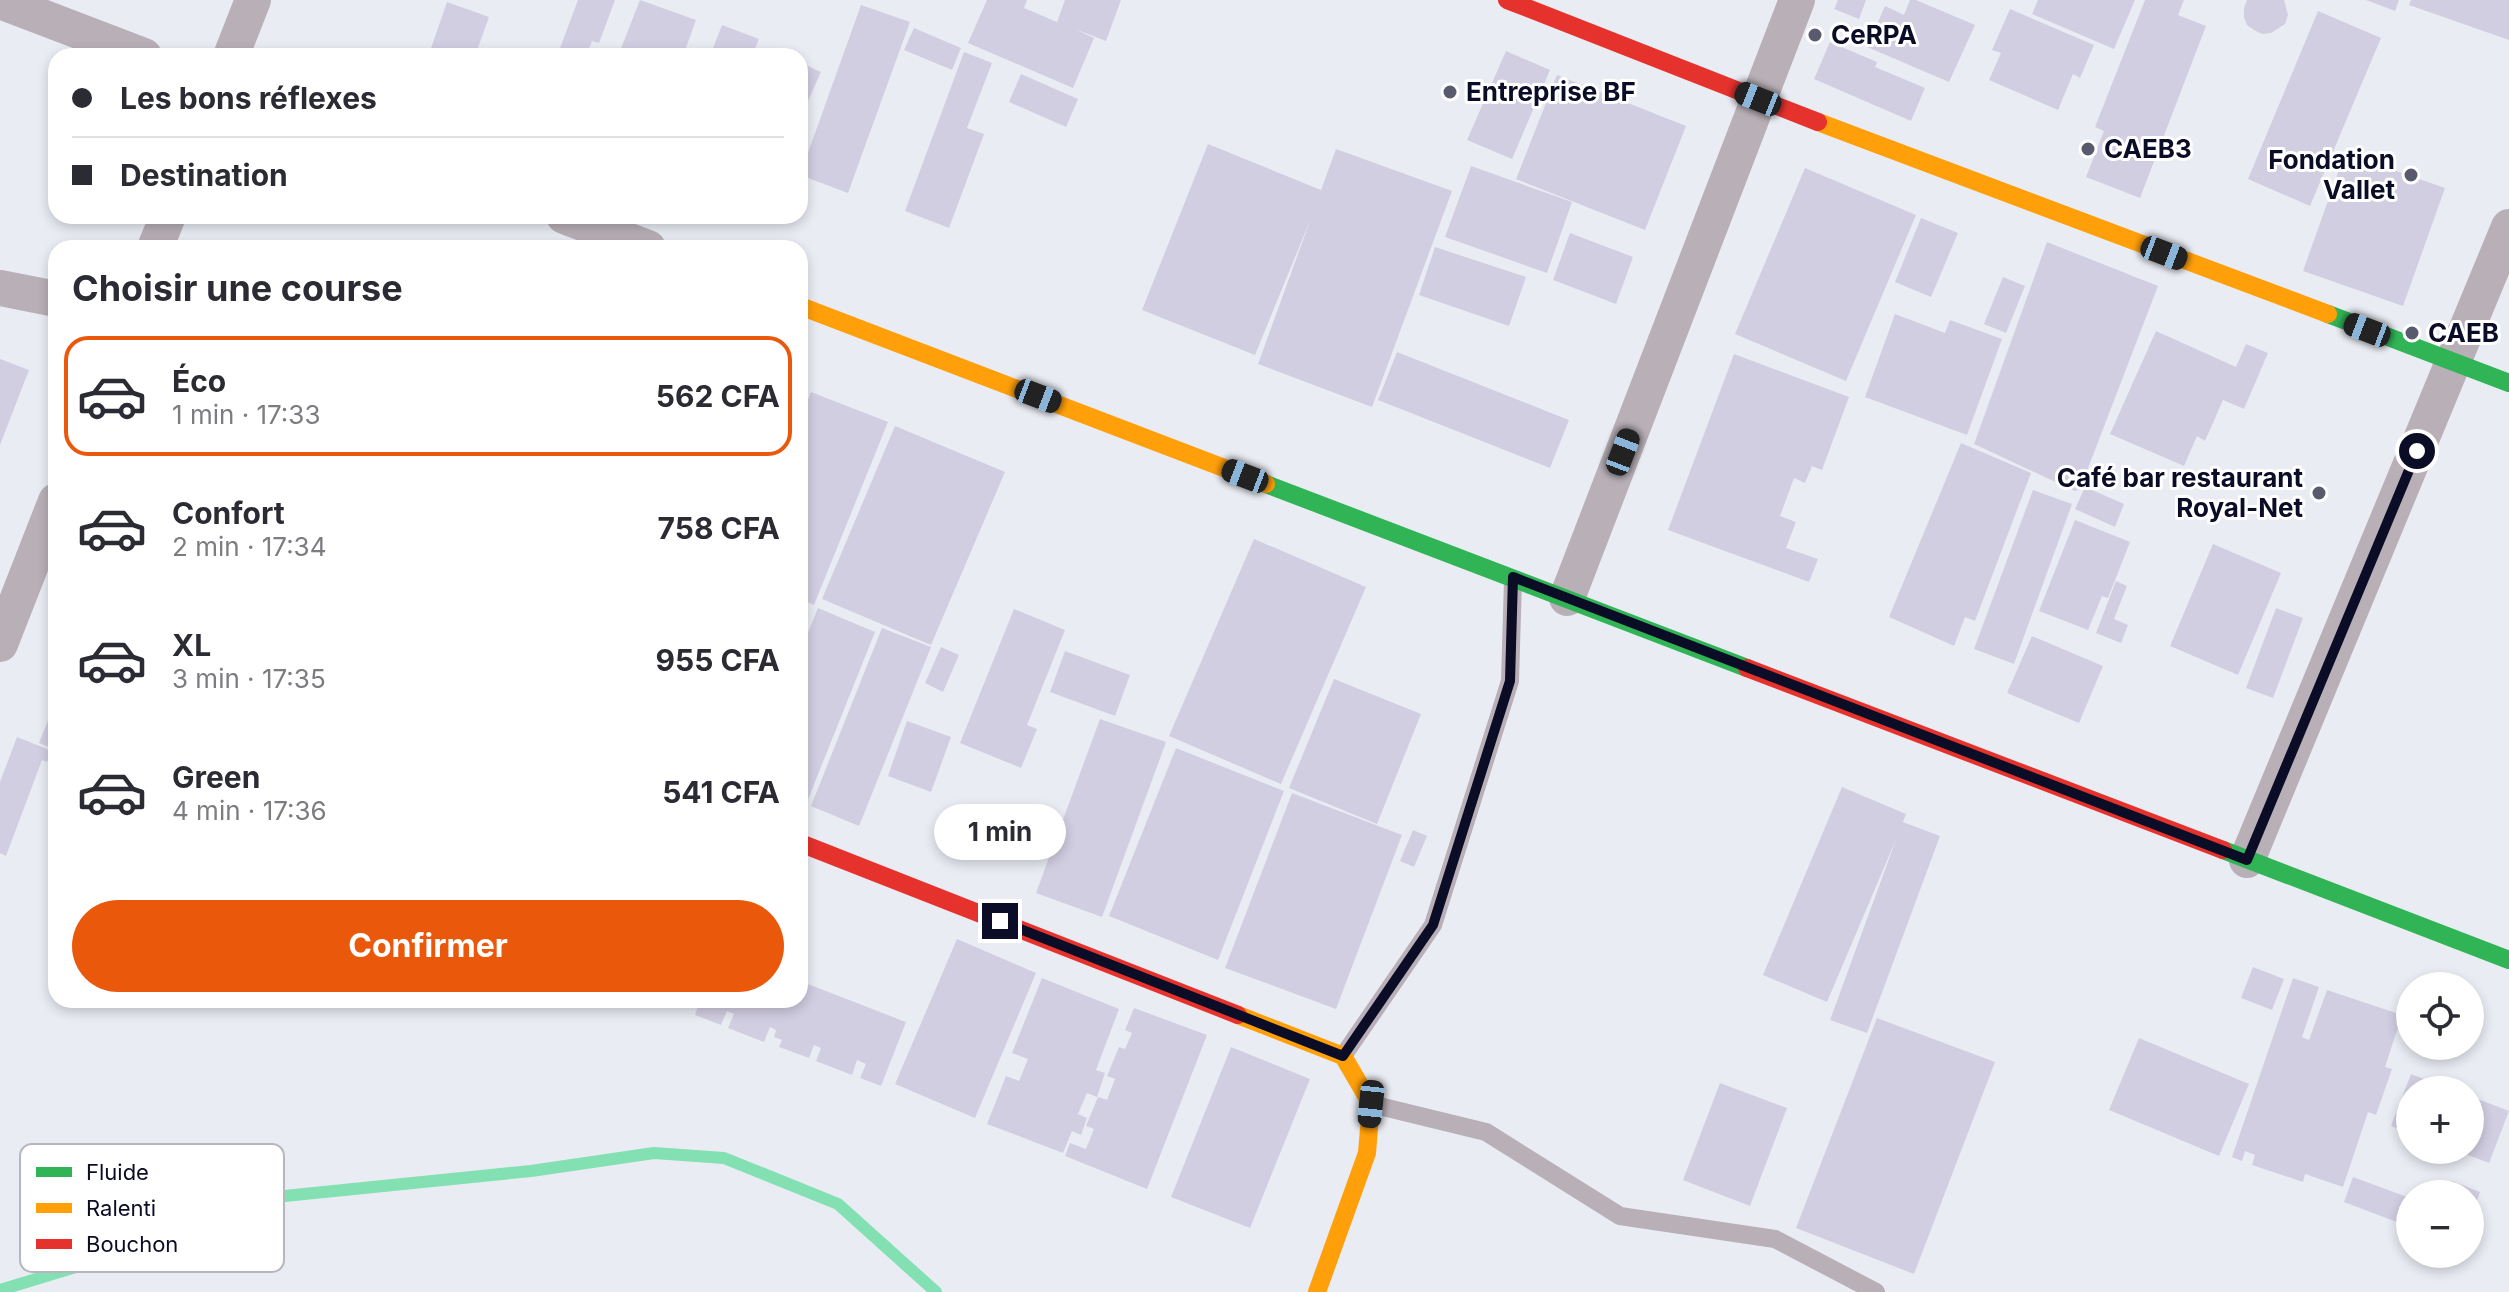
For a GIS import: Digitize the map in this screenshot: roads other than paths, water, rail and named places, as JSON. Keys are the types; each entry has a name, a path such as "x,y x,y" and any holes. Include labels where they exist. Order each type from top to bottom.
{"street":[{"path":"234,48 253,0"},
{"path":"1507,0 1758,99 2509,383"},
{"path":"1567,598 1797,0"},
{"path":"0,1 123,48"},
{"path":"585,224 627,240"},
{"path":"2247,860 2509,227"},
{"path":"0,288 48,297"},
{"path":"808,309 2509,960"},
{"path":"0,644 48,548"},
{"path":"808,846 1343,1056 1371,1104 1367,1153 1317,1292"}],"lane":[{"path":"1343,1056 1433,925 1510,681 1513,577"},
{"path":"1371,1104 1486,1132 1620,1216 1775,1239 1876,1292"}],"waterway":[{"path":"284,1196 531,1171 654,1153 724,1158 838,1204 936,1292"},
{"path":"0,1290 59,1272"}],"place":[{"name":"CeRPA","path":"1815,35"},
{"name":"Entreprise BF","path":"1450,92"},
{"name":"CAEB3","path":"2088,149"},
{"name":"Fondation Vallet","path":"2411,175"},
{"name":"CAEB","path":"2412,333"},
{"name":"Café bar restaurant Royal-Net","path":"2319,493"}]}
